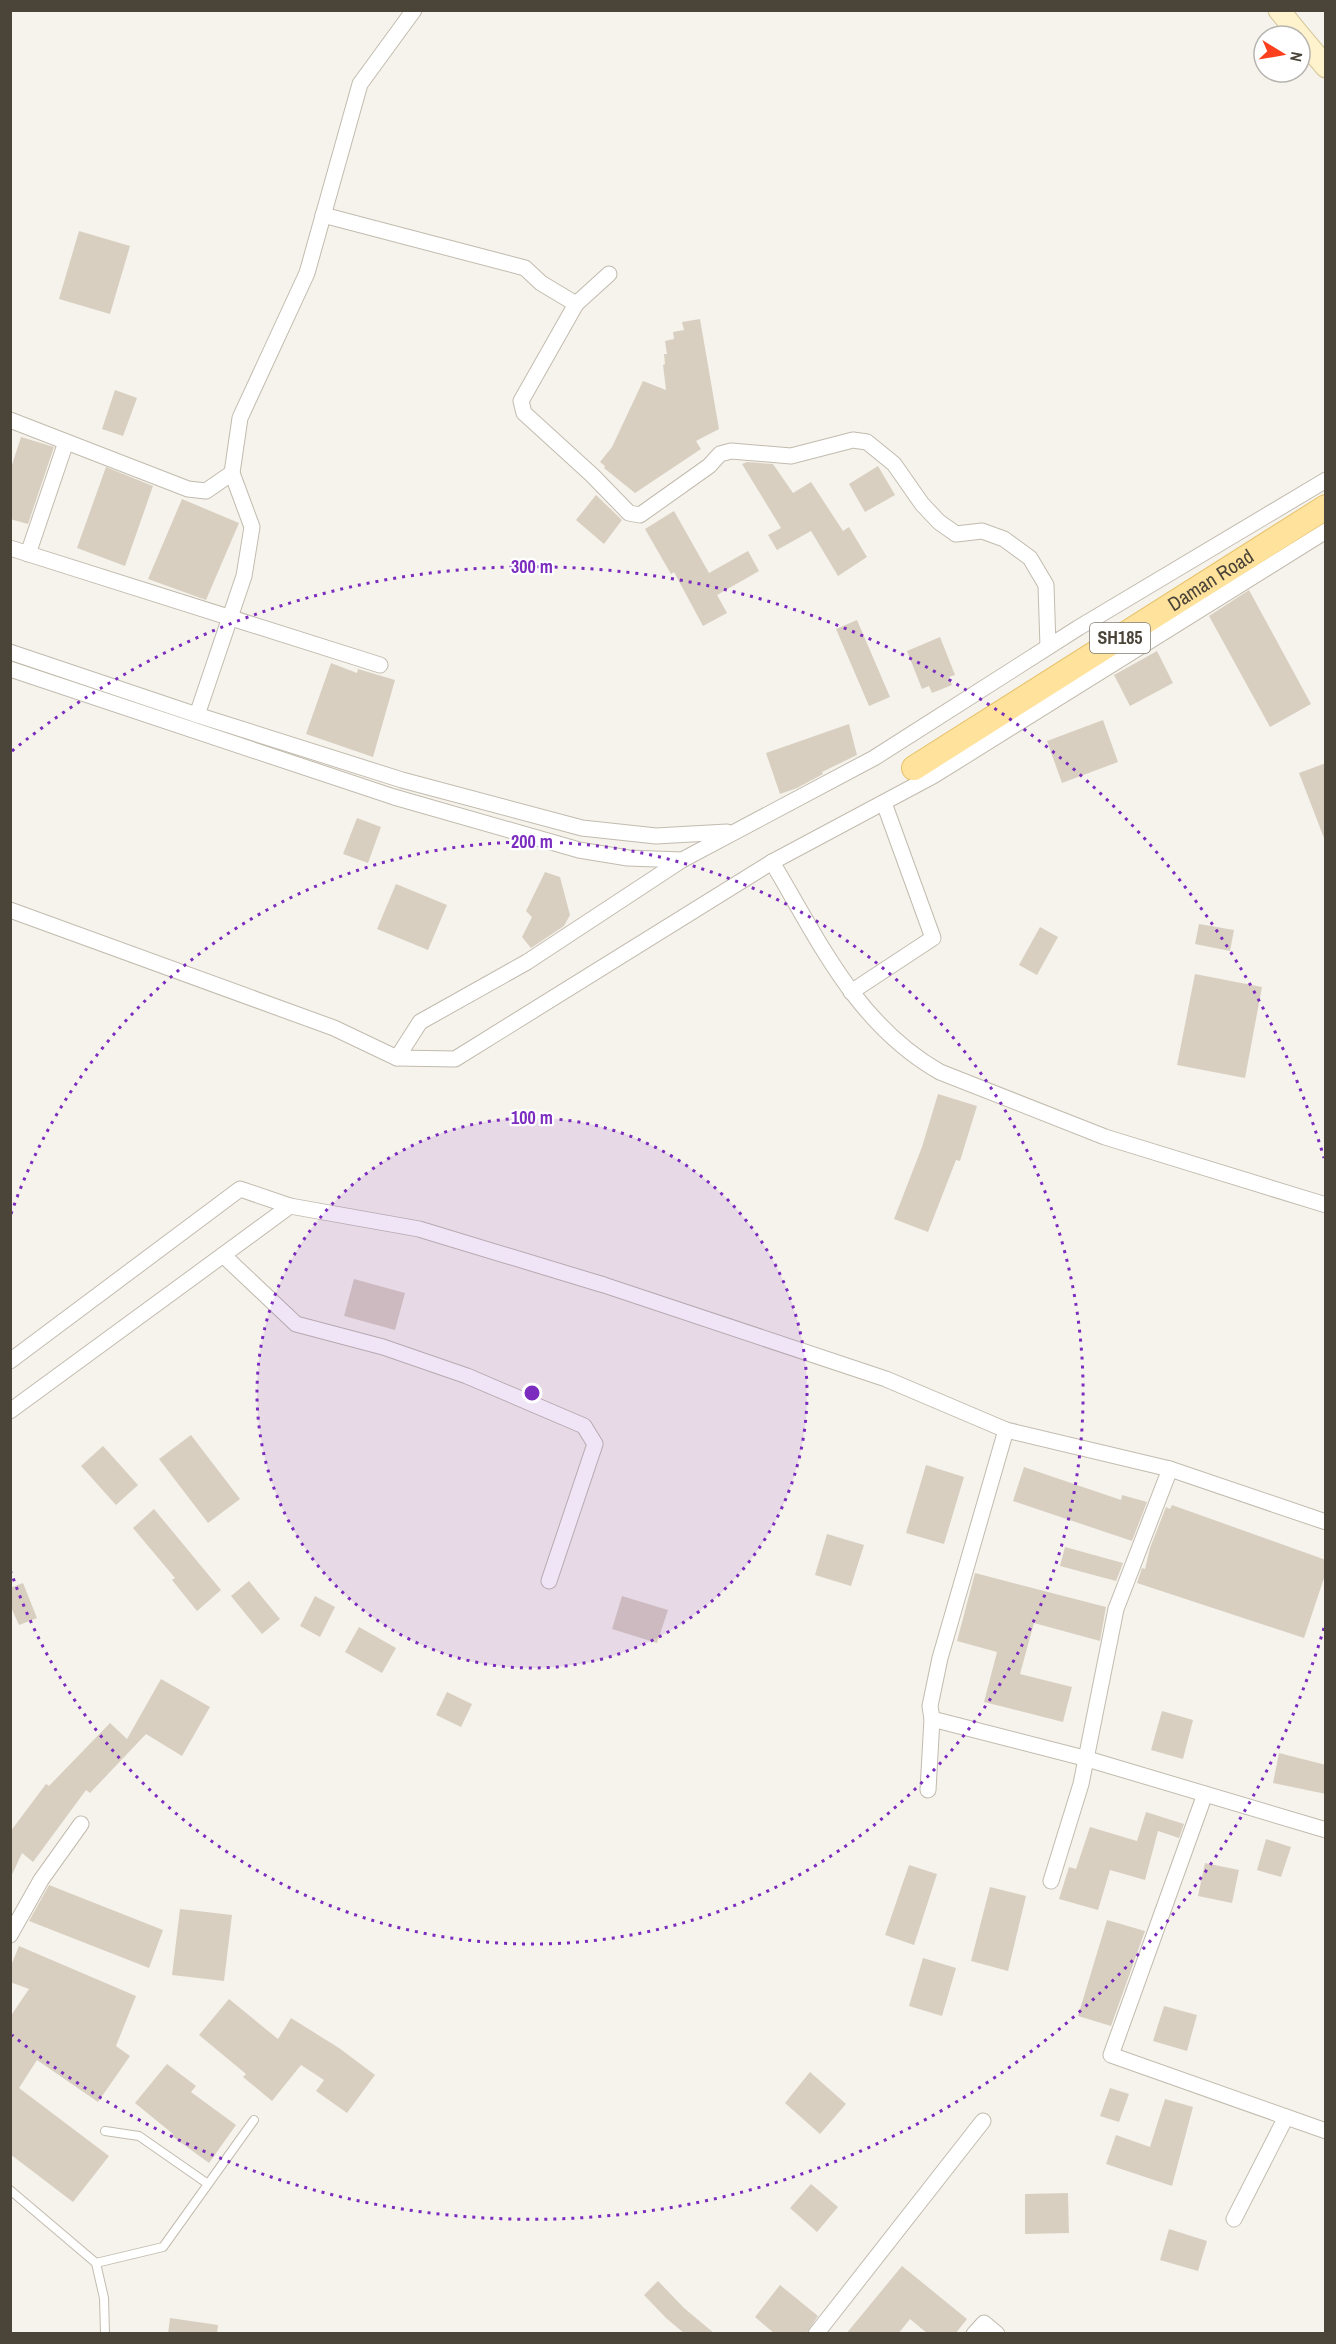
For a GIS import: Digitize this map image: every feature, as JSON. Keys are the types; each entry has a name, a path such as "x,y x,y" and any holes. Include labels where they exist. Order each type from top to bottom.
{"main road":[{"name":"Daman Road","path":"914,768 1326,507"}],"street":[{"path":"197,715 244,576 252,527 232,472 240,418 307,273 360,84 414,10"},
{"path":"1279,10 1290,24"},
{"path":"1312,50 1326,67"},
{"path":"323,215 525,268 541,283 576,304"},
{"path":"609,274 576,304 521,400 524,413 592,475 629,513 640,515 709,465 720,454 731,451 791,456 853,440 867,442 894,464 922,504 939,522 956,534 982,531 1004,539 1030,558 1046,585 1048,647"},
{"path":"10,420 188,489 206,491 232,472"},
{"path":"28,554 66,442"},
{"path":"398,1058 420,1022 527,962 682,860 730,832 874,758 1048,647 1326,480"},
{"path":"10,910 334,1028 398,1058 455,1059 772,862 933,776 1326,531"},
{"path":"10,548 380,665"},
{"path":"10,652 197,715 402,780 582,828 656,836 730,832"},
{"path":"10,669 394,798 579,850 628,858 682,860"},
{"path":"851,992 933,938 884,803"},
{"path":"772,862 851,992 881,1029 923,1063 940,1072 1139,1148 1326,1205"},
{"path":"10,1361 240,1189 290,1206 419,1229 604,1285 886,1380 1006,1430 1170,1469 1326,1522"},
{"path":"10,1412 290,1206"},
{"path":"223,1255 296,1324 383,1347 467,1376 584,1426 595,1444 549,1581"},
{"path":"928,1790 932,1719 930,1706 940,1658 1006,1430"},
{"path":"1051,1881 1081,1784 1084,1758 1116,1609 1170,1469"},
{"path":"932,1719 1084,1758 1326,1830"},
{"path":"1205,1794 1112,2055 1326,2131"},
{"path":"10,1935 41,1880 81,1824"},
{"path":"1234,2219 1286,2117"},
{"path":"816,2334 983,2121"},
{"path":"974,2334 984,2323 997,2334"}],"lane":[{"path":"96,2263 163,2247 254,2120"},
{"path":"105,2131 139,2136 208,2184"},
{"path":"10,2190 96,2263 104,2298 105,2334"}],"building":[{"path":"79,231 130,246 110,314 59,299"},
{"path":"700,319 719,429 696,441 701,449 635,493 604,468 605,466 600,462 612,447 643,381 666,390 663,365 665,364 664,354 667,354 665,341 674,339 673,332 684,330 682,322"},
{"path":"115,390 137,398 123,436 102,429"},
{"path":"21,437 54,447 28,524 10,519 10,471"},
{"path":"747,462 773,464 793,493 811,482 843,531 849,527 867,557 838,576 811,531 777,550 768,535 781,528 742,464"},
{"path":"878,466 895,495 865,512 849,484"},
{"path":"106,467 153,486 125,566 77,548"},
{"path":"596,495 622,520 604,544 576,520"},
{"path":"182,499 239,523 206,600 148,579"},
{"path":"674,511 709,573 748,551 759,571 717,595 727,613 703,626 674,572 671,574 645,529"},
{"path":"1249,590 1311,704 1270,727 1209,616"},
{"path":"857,620 890,697 869,706 836,629"},
{"path":"940,637 955,675 949,677 952,685 932,693 929,686 922,689 907,651"},
{"path":"1157,651 1173,683 1130,706 1114,675"},
{"path":"331,663 357,673 358,669 395,680 373,757 306,734"},
{"path":"1103,720 1118,762 1062,783 1047,741"},
{"path":"849,724 857,755 822,772 823,774 797,788 780,794 766,753"},
{"path":"1326,763 1326,838 1324,838 1299,773"},
{"path":"357,818 381,827 368,863 343,854"},
{"path":"545,872 560,877 570,915 564,926 531,948 522,937 532,917 526,911"},
{"path":"396,884 447,905 428,950 377,929"},
{"path":"1199,924 1234,930 1230,951 1195,944"},
{"path":"1040,927 1058,937 1037,975 1019,965"},
{"path":"1195,974 1262,987 1245,1078 1177,1065"},
{"path":"938,1094 977,1106 960,1161 956,1160 928,1232 894,1219 922,1147"},
{"path":"354,1279 405,1293 395,1330 344,1316"},
{"path":"191,1435 240,1499 208,1523 159,1459"},
{"path":"103,1446 138,1485 116,1505 81,1466"},
{"path":"926,1465 964,1477 944,1544 906,1533"},
{"path":"1024,1467 1121,1500 1122,1495 1147,1502 1132,1541 1013,1501"},
{"path":"1172,1505 1326,1560 1326,1572 1304,1638 1137,1583 1142,1568 1145,1569 1150,1548 1166,1507 1170,1509"},
{"path":"154,1509 221,1590 197,1611 172,1580 175,1578 133,1528"},
{"path":"827,1534 864,1545 851,1586 815,1575"},
{"path":"1065,1547 1123,1563 1116,1581 1060,1566"},
{"path":"975,1573 1106,1607 1100,1641 1034,1623 1020,1674 1072,1687 1063,1722 984,1702 997,1652 957,1641"},
{"path":"249,1581 280,1619 262,1634 231,1596"},
{"path":"23,1583 37,1618 19,1625 10,1605 10,1588"},
{"path":"315,1596 335,1607 320,1637 300,1626"},
{"path":"622,1596 668,1610 657,1643 612,1629"},
{"path":"359,1627 396,1648 382,1673 345,1652"},
{"path":"161,1679 210,1707 182,1756 146,1734 90,1793 86,1790 33,1862 22,1853 10,1879 10,1832 46,1784 49,1786 110,1723 127,1739"},
{"path":"447,1692 472,1704 461,1727 436,1715"},
{"path":"1162,1711 1193,1720 1183,1759 1151,1750"},
{"path":"1279,1753 1326,1765 1326,1794 1273,1783"},
{"path":"1146,1812 1184,1824 1179,1838 1158,1831 1145,1880 1110,1870 1098,1910 1059,1899 1069,1867 1076,1869 1090,1827 1137,1841"},
{"path":"1266,1839 1291,1847 1281,1877 1257,1870"},
{"path":"1205,1863 1239,1870 1232,1903 1198,1896"},
{"path":"909,1865 937,1874 914,1945 885,1935"},
{"path":"49,1885 163,1930 149,1968 29,1921"},
{"path":"990,1887 1026,1896 1008,1971 971,1961"},
{"path":"180,1909 232,1915 224,1981 172,1975"},
{"path":"1107,1920 1145,1931 1111,2026 1078,2016"},
{"path":"19,1946 136,1996 116,2046 130,2056 98,2102 37,2060 19,2088 109,2156 73,2202 10,2154 10,2017 29,1989 10,1982 10,1968"},
{"path":"923,1958 956,1968 942,2016 909,2006"},
{"path":"229,1999 278,2039 291,2018 339,2048 375,2075 347,2113 316,2091 324,2080 301,2065 272,2101 243,2077 246,2074 199,2035"},
{"path":"1164,2006 1197,2015 1187,2051 1153,2041"},
{"path":"167,2064 196,2086 191,2092 236,2125 209,2163 172,2136 173,2134 135,2103"},
{"path":"810,2072 846,2104 820,2134 785,2103"},
{"path":"1110,2088 1129,2094 1119,2122 1100,2116"},
{"path":"1165,2099 1193,2107 1172,2186 1106,2164 1116,2135 1150,2147"},
{"path":"811,2184 838,2207 817,2232 790,2208"},
{"path":"1068,2193 1069,2233 1025,2234 1025,2194"},
{"path":"1169,2229 1207,2241 1198,2271 1160,2260"},
{"path":"902,2266 967,2319 955,2334 928,2334 910,2319 898,2334 846,2334"},
{"path":"658,2281 684,2308 715,2334 685,2334 666,2318 644,2295"},
{"path":"780,2285 818,2316 806,2334 775,2334 755,2317"},
{"path":"170,2318 218,2325 217,2334 168,2334"}]}
